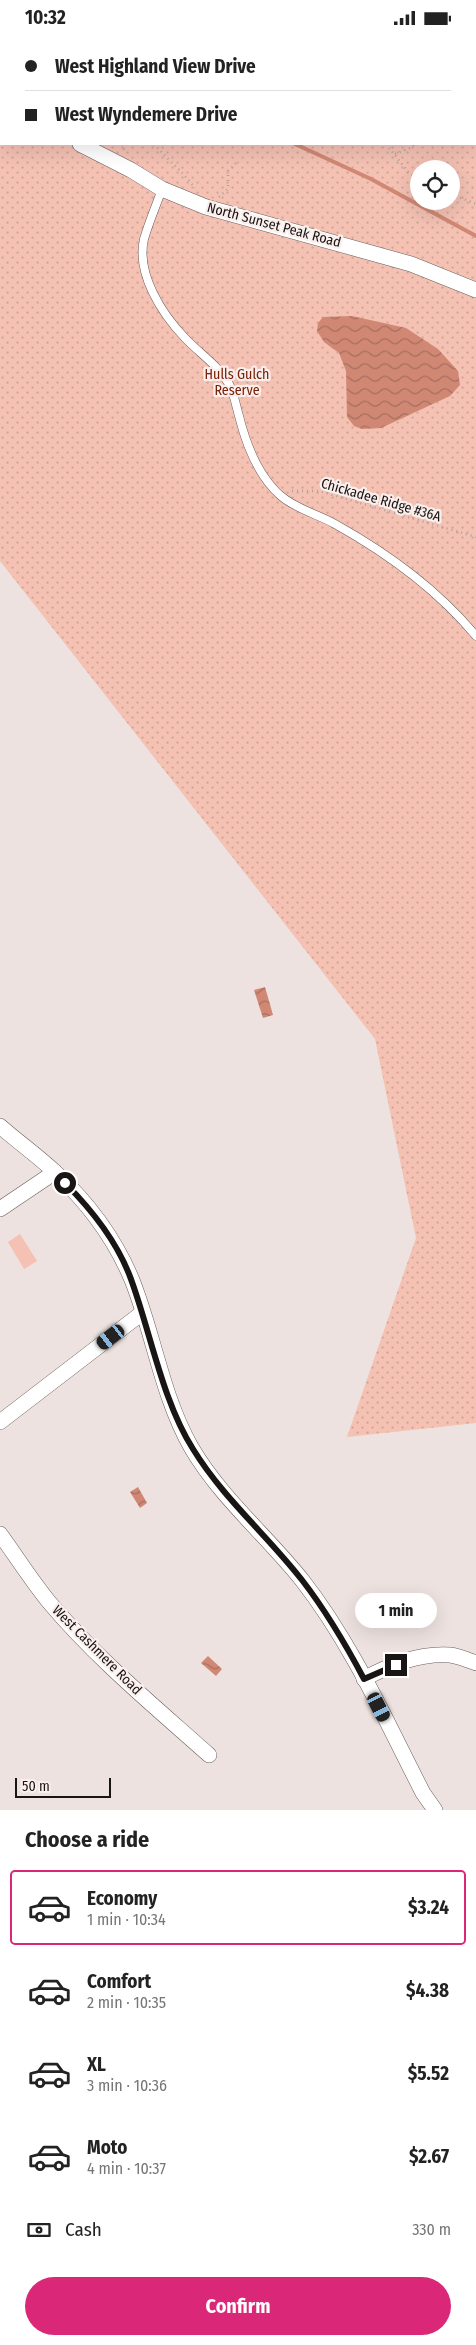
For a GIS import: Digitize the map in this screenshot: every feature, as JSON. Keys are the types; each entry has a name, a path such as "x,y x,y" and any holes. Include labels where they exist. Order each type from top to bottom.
{"street":[{"name":"North Sunset Peak Road","path":"82,145 131,170 162,189 206,207 411,264 476,290"},
{"path":"0,1126 55,1172 85,1203 113,1243 132,1281 177,1421 192,1448 212,1479 302,1580 342,1639 423,1793 435,1810"},
{"path":"0,1209 55,1172"},
{"path":"0,1422 142,1313"},
{"name":"West Cashmere Road","path":"0,1533 48,1601 76,1632 108,1664 209,1755"},
{"path":"364,1679 415,1658 450,1655 476,1663"}],"lane":[{"path":"162,189 144,241 144,263 149,282 163,309 184,337 212,362 230,385 250,448 263,473 282,497 294,505 334,523 385,555 425,585 476,636"}],"path":[{"path":"476,103 476,114"},
{"path":"155,145 168,161 187,177 198,190"},
{"path":"387,145 410,174"},
{"path":"395,154 414,145"},
{"path":"213,198 220,197 228,189 228,171 238,161"},
{"path":"460,198 476,204"},
{"name":"Chickadee Ridge #36A","path":"282,497 293,491 319,491 476,537"}],"green space":[{"name":"Hulls Gulch Reserve","path":"0,145 476,145 476,1423 347,1437 416,1238 375,1039 0,561"},
{"path":"20,1234 37,1261 24,1269 8,1242"}],"water":[{"path":"352,316 406,328 438,349 458,371 460,385 450,396 381,428 362,429 354,426 347,417 346,371 339,353 324,342 317,331 318,323 323,317"},
{"path":"265,987 273,1015 263,1018 254,990"},
{"path":"138,1487 147,1503 140,1508 130,1492"},
{"path":"208,1656 222,1669 216,1676 201,1663"}],"waterway":[{"path":"297,145 371,179 476,236"}],"route":[{"path":"65,1183 85,1203 113,1243 132,1281 177,1421 212,1479 302,1580 342,1639 364,1679 396,1665"}]}
